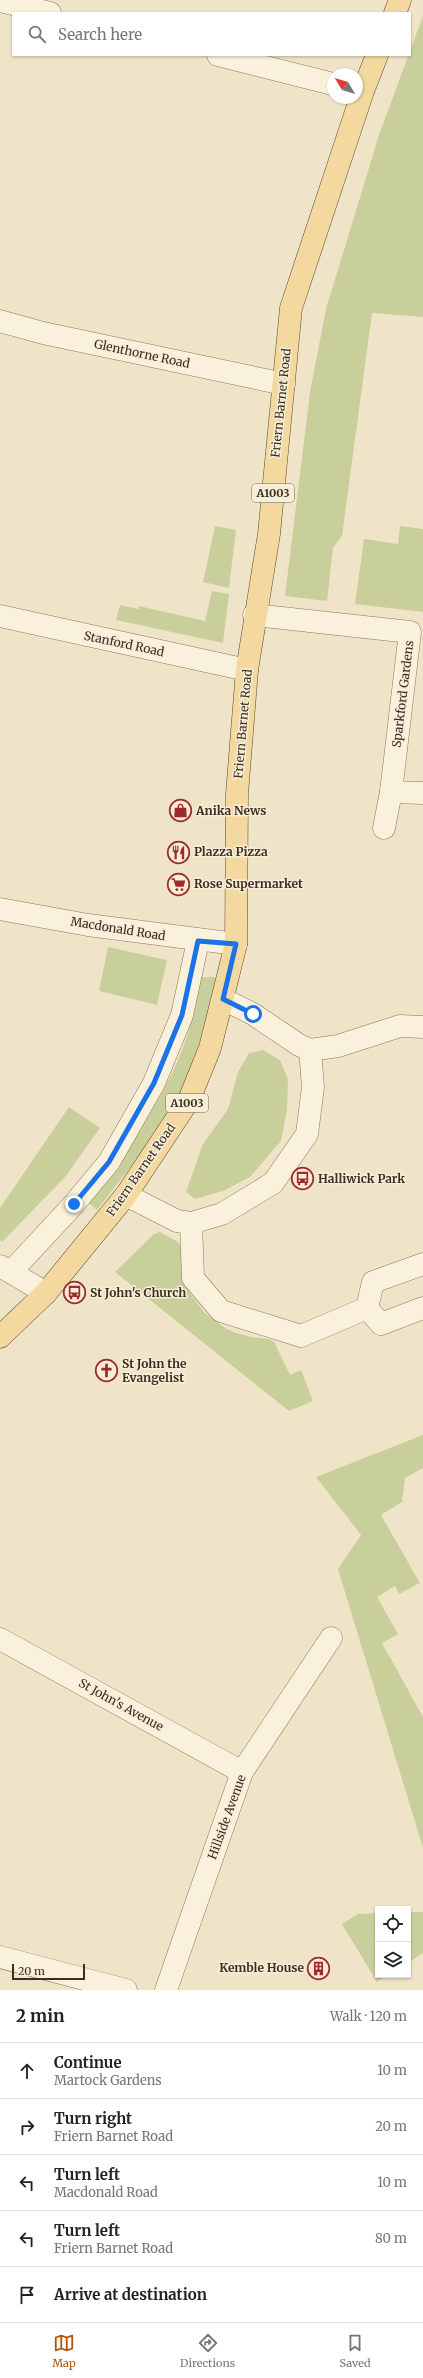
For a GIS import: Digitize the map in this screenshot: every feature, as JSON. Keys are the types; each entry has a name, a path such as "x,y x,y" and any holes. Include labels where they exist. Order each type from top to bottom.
{"main road":[{"path":"395,12 400,0"},
{"name":"Friern Barnet Road","path":"363,84 377,56"},
{"name":"Friern Barnet Road","path":"0,1336 46,1293 126,1196 189,1100 210,1048 236,944 237,794 247,670 254,615 269,534 291,308 356,104"}],"street":[{"path":"0,1 46,12"},
{"path":"222,56 327,82"},
{"name":"Glenthorne Road","path":"0,321 43,333 284,384"},
{"name":"Sparkford Gardens","path":"254,615 410,632 391,792 384,828"},
{"name":"Stanford Road","path":"0,616 247,670"},
{"path":"391,792 423,793"},
{"name":"Macdonald Road","path":"0,909 198,941 236,944"},
{"path":"46,1293 6,1269 74,1204 109,1162 154,1083 182,1015 198,941"},
{"path":"223,999 253,1014 299,1045 310,1050 338,1046 400,1026 423,1027"},
{"path":"126,1196 177,1221 192,1223 222,1214 273,1183 306,1134 313,1087 310,1050"},
{"path":"192,1223 193,1278 221,1311 301,1336 367,1308"},
{"path":"367,1308 373,1282 423,1264"},
{"path":"367,1308 382,1324 423,1308"},
{"name":"Hillside Avenue","path":"166,1990 242,1772 331,1638"},
{"name":"St John's Avenue","path":"0,1639 242,1772"},
{"path":"0,1957 126,1990"}],"green space":[{"path":"423,16 423,317 372,313 342,536 333,548 327,601 285,596 310,392 326,309 379,135 408,56 411,56 411,48"},
{"path":"215,526 236,530 229,588 203,582"},
{"path":"400,526 423,529 423,612 355,604 364,539 398,544"},
{"path":"212,591 229,594 223,643 116,620 120,605 138,609 139,606 205,621"},
{"path":"108,947 167,960 157,1005 99,991"},
{"path":"199,977 216,977 204,1030 184,1086 146,1147 97,1210 86,1201 144,1123 157,1102 179,1059 191,1022"},
{"path":"263,1050 280,1060 288,1079 287,1109 281,1141 250,1177 223,1191 195,1199 186,1192 203,1144 228,1109 238,1072 249,1053"},
{"path":"69,1107 100,1128 65,1177 2,1242 0,1240 0,1208"},
{"path":"160,1232 178,1242 181,1247 186,1282 190,1293 204,1312 225,1328 236,1333 251,1337 269,1339 274,1342 290,1375 301,1370 313,1401 289,1411 115,1272 154,1234"},
{"path":"423,1435 423,1468 405,1478 402,1502 381,1515 420,1583 399,1594 395,1586 377,1597 398,1634 382,1643 423,1717 423,1848 338,1569 361,1535 316,1477"},
{"path":"411,1912 423,1912 423,1953 411,1961"},
{"path":"375,1913 375,1978 383,1978 377,1982 342,1924 358,1914"}],"place":[{"name":"Anika News","path":"180,811"},
{"name":"Plazza Pizza","path":"179,852"},
{"name":"Rose Supermarket","path":"179,884"},
{"name":"Halliwick Park","path":"302,1179"},
{"name":"St John's Church","path":"74,1293"},
{"name":"St John the Evangelist","path":"107,1371"},
{"name":"Kemble House","path":"319,1968"}],"route":[{"path":"74,1204 109,1162 154,1083 184,1009 198,941 236,944 223,999 253,1014"}]}
